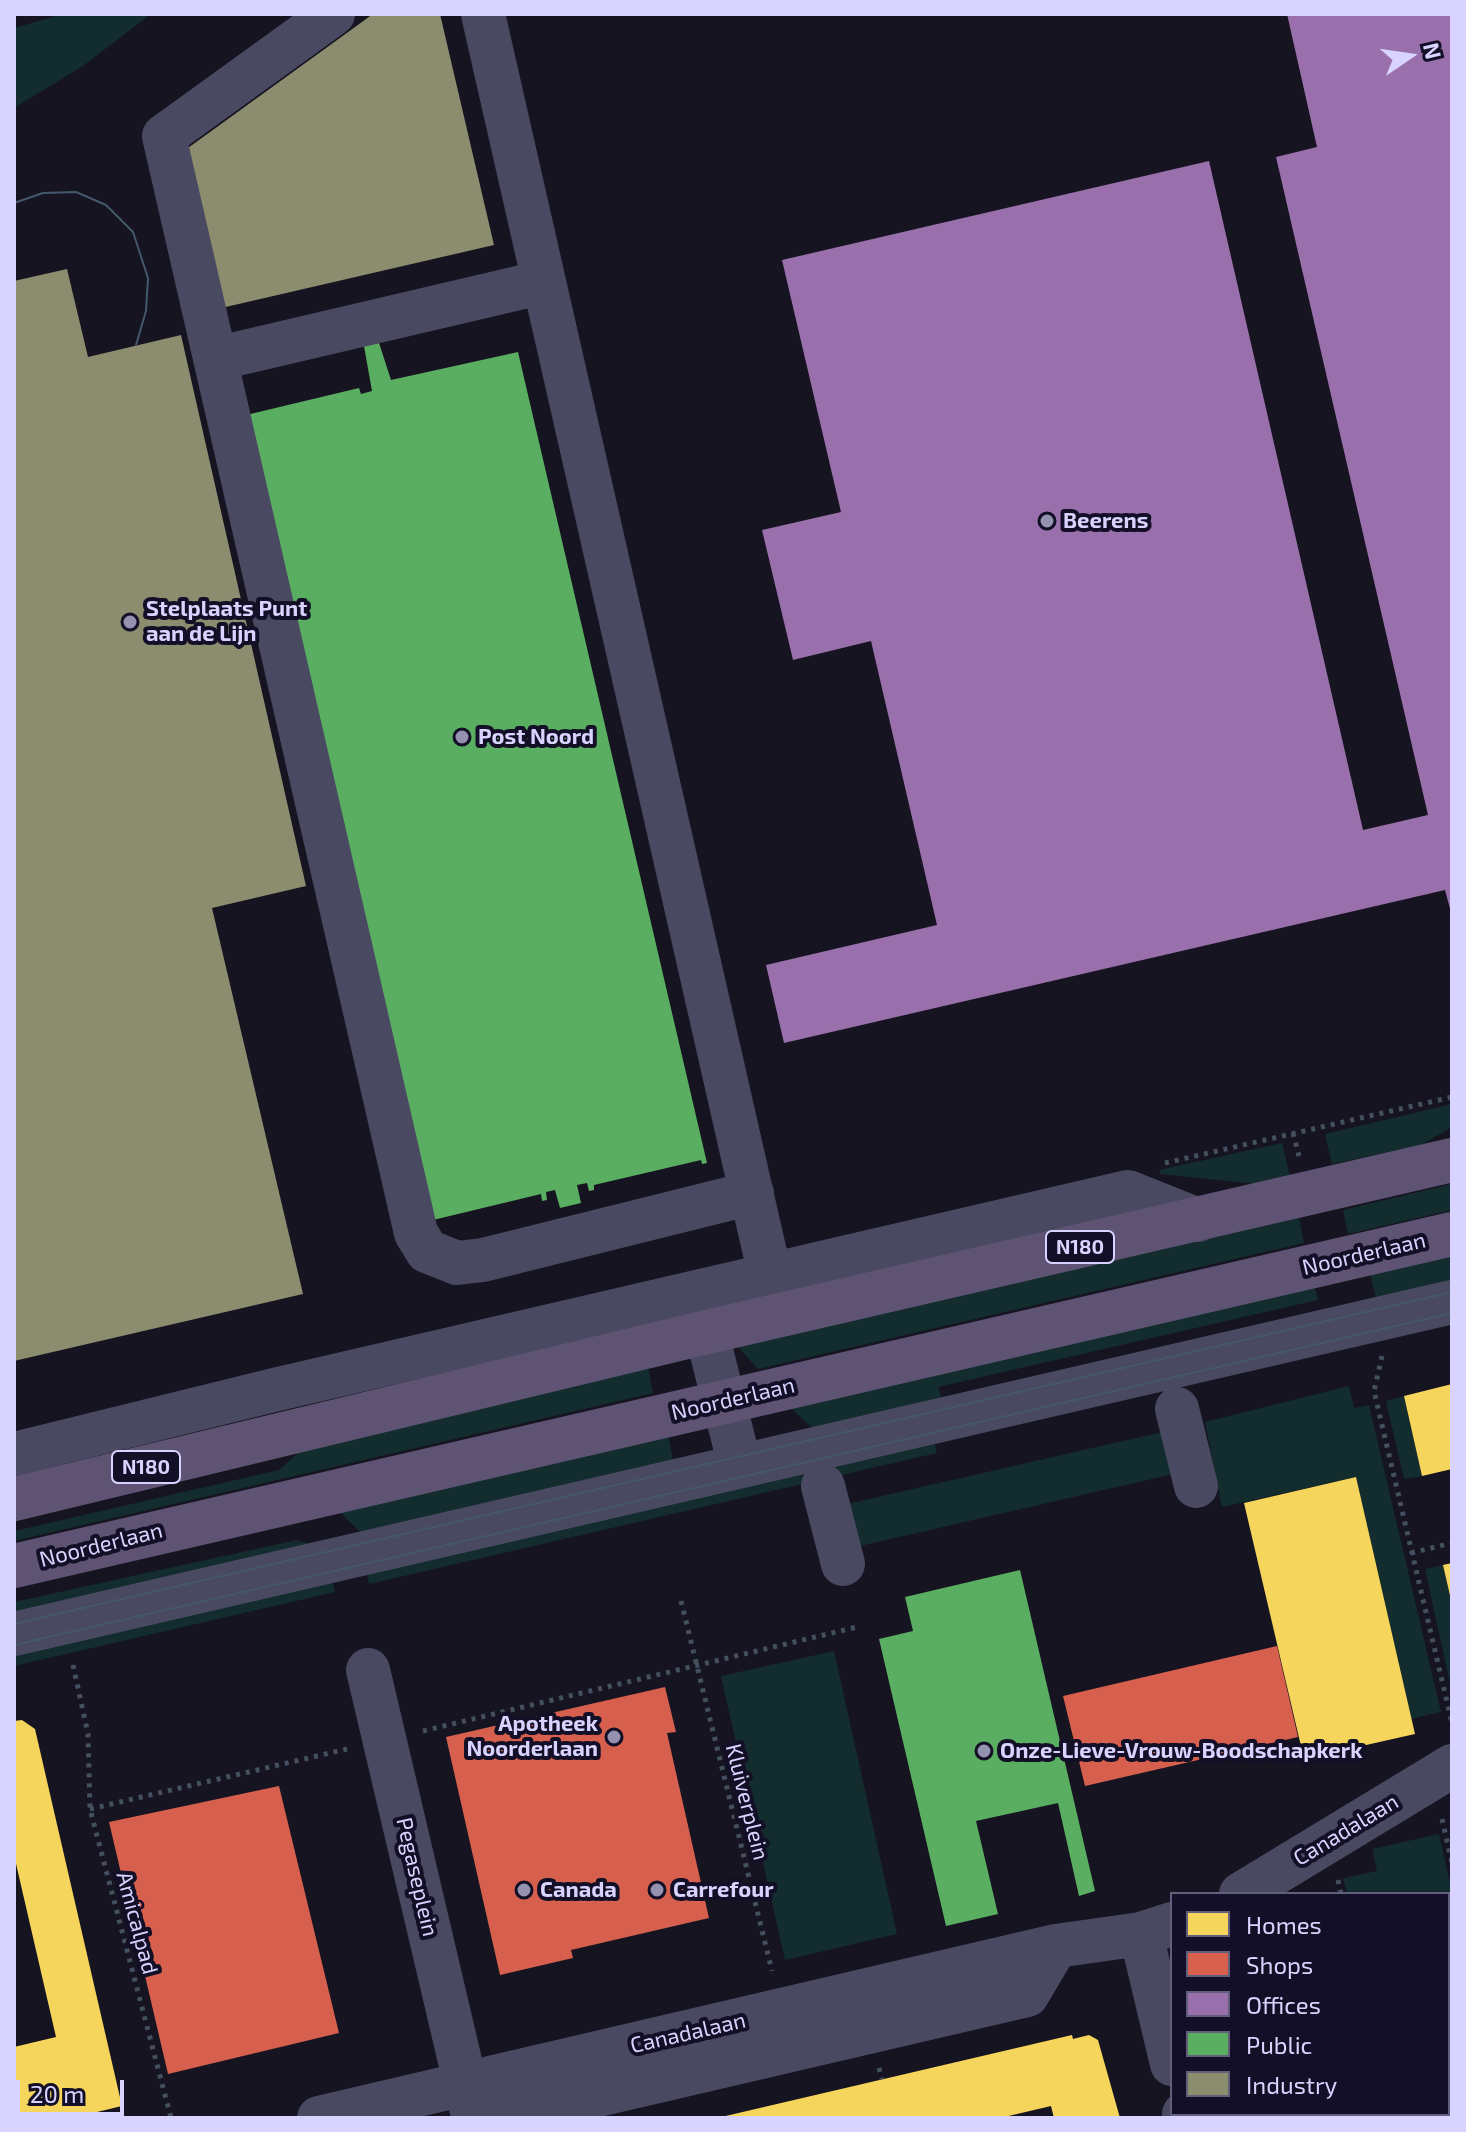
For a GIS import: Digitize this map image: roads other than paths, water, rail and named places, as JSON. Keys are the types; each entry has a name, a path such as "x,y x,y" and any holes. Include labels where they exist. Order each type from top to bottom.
{"main road":[{"name":"N180","path":"14,1499 702,1312 1198,1220 1452,1160"},
{"name":"Noorderlaan","path":"14,1566 1452,1234"}],"street":[{"path":"333,14 164,136 416,1233 427,1251 457,1263 483,1260 752,1193"},
{"path":"483,14 770,1275"},
{"path":"215,359 544,282"},
{"path":"14,1454 702,1312 770,1275 1128,1192 1198,1220"},
{"path":"14,1634 1452,1302"},
{"path":"702,1312 740,1466"},
{"path":"1177,1409 1196,1486"},
{"path":"823,1486 843,1564"},
{"name":"Pegaseplein","path":"368,1670 470,2101"},
{"name":"Canadalaan","path":"1244,1892 1452,1766"},
{"path":"1156,1929 1170,2047"},
{"name":"Canadalaan","path":"319,2118 470,2101 782,2011 1056,1946 1156,1929"},
{"name":"Canadalaan","path":"499,2118 1027,1995 1056,1946"}],"tram line":[{"path":"14,203 43,193 76,192 106,205 133,232 148,278 146,311 136,345"},
{"path":"14,1624 1452,1292"},
{"path":"14,1645 1452,1313"}],"place":[{"name":"Beerens","path":"1047,521"},
{"name":"Stelplaats Punt aan de Lijn","path":"130,622"},
{"name":"Post Noord","path":"462,737"},
{"name":"Apotheek Noorderlaan","path":"614,1737"},
{"name":"Onze-Lieve-Vrouw-Boodschapkerk","path":"984,1751"},
{"name":"Canada","path":"524,1890"},
{"name":"Carrefour","path":"657,1890"}]}
